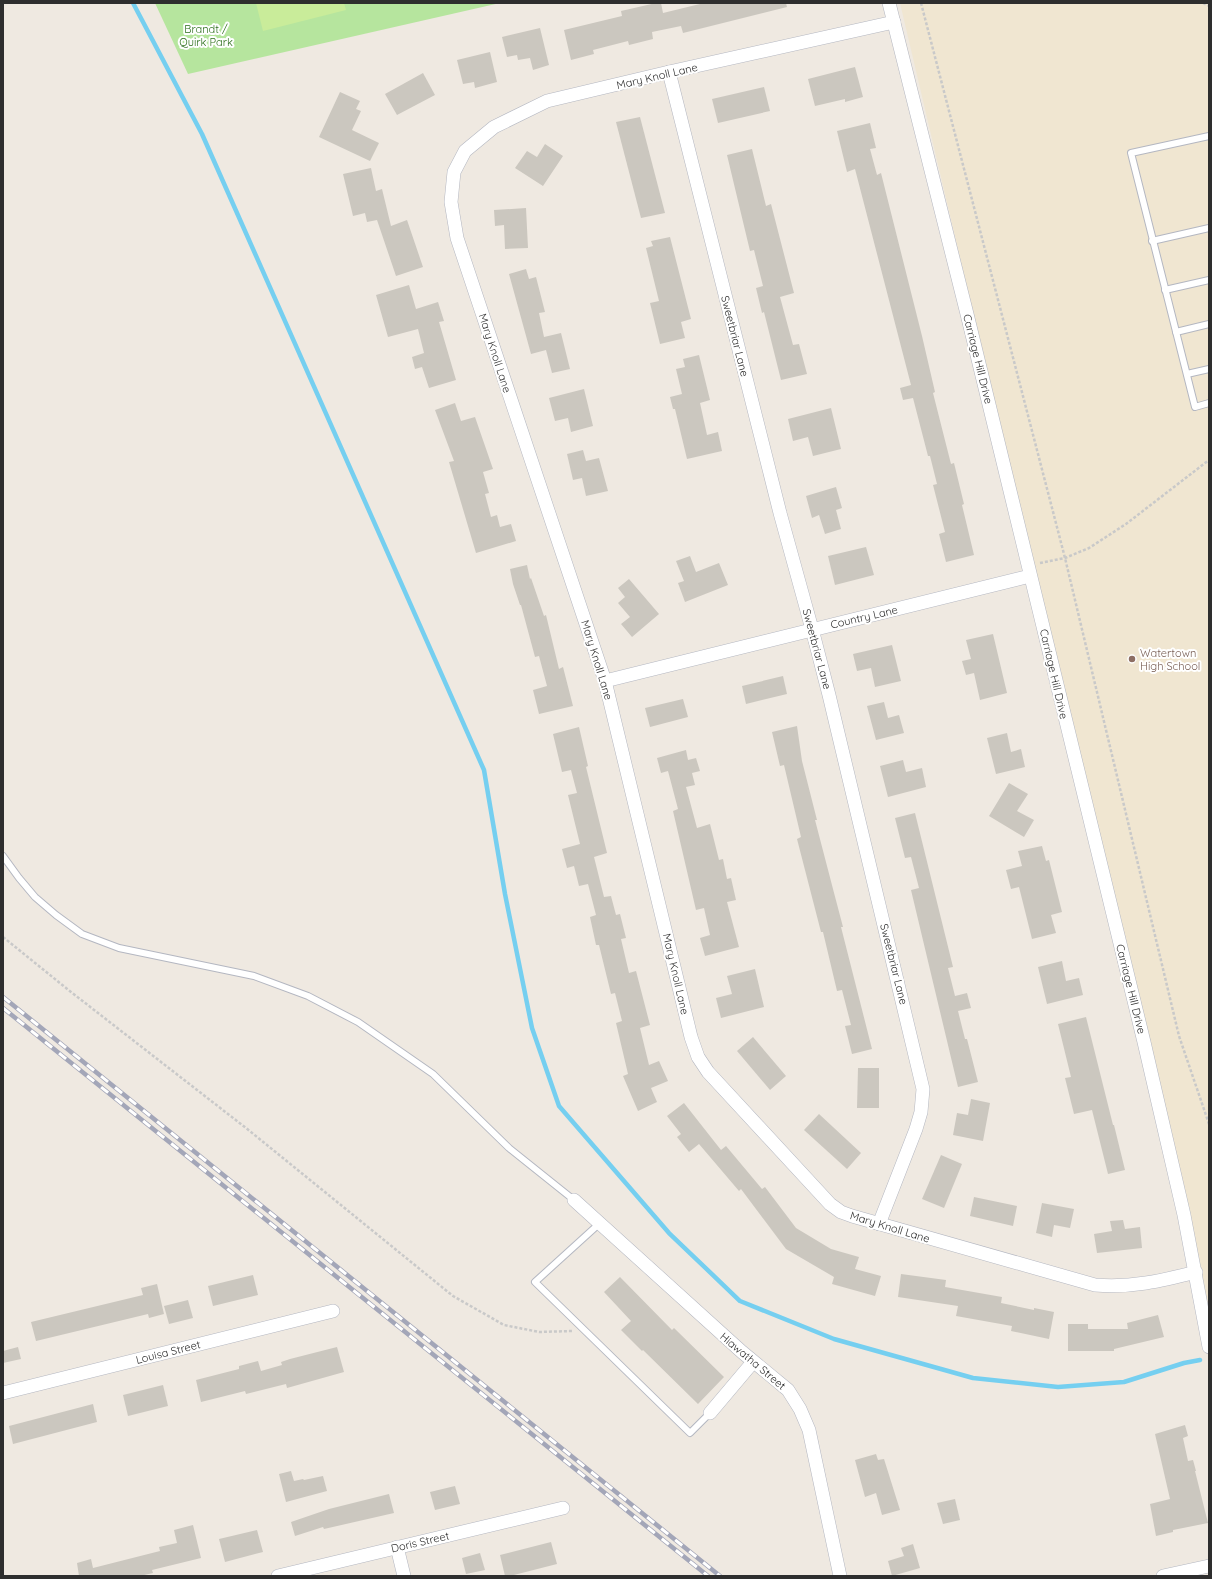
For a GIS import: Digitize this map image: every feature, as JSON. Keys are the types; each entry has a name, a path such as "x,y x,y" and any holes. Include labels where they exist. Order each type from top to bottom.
{"street":[{"name":"Carriage Hill Drive","path":"889,3 1145,1049 1184,1215 1209,1347"},
{"name":"Mary Knoll Lane","path":"894,22 669,72 547,102 494,127 465,151 454,172 451,202 458,238 605,681 691,1037 698,1057 708,1072 830,1204 841,1212 878,1224 1095,1285 1133,1286 1196,1272"},
{"name":"Sweetbriar Lane","path":"669,72 778,506 812,629 923,1089 921,1112 916,1129 878,1224"},
{"name":"Country Lane","path":"605,681 812,629 1029,571"},
{"name":"Hiawatha Street","path":"574,1200 753,1362 788,1390 800,1409 809,1430 840,1576"},
{"name":"Louisa Street","path":"3,1393 333,1311"},
{"path":"710,1413 753,1362"},
{"name":"Doris Street","path":"278,1576 563,1508"},
{"path":"397,1547 404,1576"},
{"path":"1163,1576 1209,1566"}],"lane":[{"path":"1209,136 1131,153 1195,407 1209,403"},
{"path":"1152,241 1209,228"},
{"path":"1165,290 1209,280"},
{"path":"1176,332 1209,324"},
{"path":"1187,374 1209,369"},
{"path":"3,856 35,897 82,934 119,948 254,976 308,996 358,1022 433,1074 508,1148 574,1200"},
{"path":"600,1223 535,1282 690,1433 710,1413"}],"path":[{"path":"921,3 1064,558 1179,1036 1209,1124"},
{"path":"1202,3 1209,6"},
{"path":"1029,571 1089,548 1126,524 1209,460"},
{"path":"3,937 246,1128 453,1296 504,1325 539,1332 585,1330"}],"shaded area":[{"name":"Watertown High School","path":"900,3 1209,3 1209,1315"}],"green space":[{"name":"Brandt / Quirk Park","path":"155,3 500,3 188,74"},
{"path":"256,3 344,3 346,10 263,31"}],"building":[{"path":"661,3 663,13 704,3 786,3 787,7 683,33 681,26 652,32 653,39 629,45 628,41 593,50 594,54 571,60 564,30 622,16 621,11"},
{"path":"540,28 549,65 533,70 530,58 518,60 517,55 507,57 502,37"},
{"path":"490,52 497,82 475,88 474,82 463,84 457,60"},
{"path":"855,67 863,97 845,102 845,99 815,106 808,79"},
{"path":"423,73 435,95 397,115 385,94"},
{"path":"764,87 770,111 718,123 712,99"},
{"path":"340,92 360,101 356,109 361,111 352,130 379,143 370,161 319,137"},
{"path":"640,117 665,213 641,218 616,122"},
{"path":"870,123 876,148 870,149 877,175 881,173 922,336 935,392 933,393 951,464 954,463 964,504 962,505 974,555 946,562 939,534 945,532 933,485 937,484 930,456 928,456 913,398 903,400 900,388 911,385 855,169 847,172 837,131"},
{"path":"545,144 563,156 543,186 515,168 527,151 537,157"},
{"path":"752,149 766,206 771,204 794,293 780,297 793,345 799,344 807,374 781,380 764,312 762,313 756,288 763,286 754,250 750,251 727,155"},
{"path":"371,168 376,191 382,189 391,226 407,220 423,267 396,276 377,220 367,222 365,213 353,216 343,174"},
{"path":"526,208 528,248 505,249 504,225 495,226 494,210"},
{"path":"670,237 691,319 681,322 685,338 660,344 650,303 659,301 646,248 653,246 651,241"},
{"path":"526,269 529,279 536,277 545,312 539,313 544,337 561,333 570,369 552,373 546,350 531,354 509,274"},
{"path":"409,285 416,309 438,302 444,321 439,322 456,380 429,388 422,367 415,369 412,357 424,353 418,329 388,337 376,295"},
{"path":"699,355 710,400 700,403 707,435 718,432 722,451 687,459 675,409 673,409 670,397 682,394 676,369 685,367 683,359"},
{"path":"584,389 593,426 571,432 568,418 555,421 549,398"},
{"path":"455,403 461,421 475,417 493,469 483,472 489,493 485,494 491,517 497,515 500,527 511,524 516,541 476,553 449,462 454,461 435,410"},
{"path":"831,408 841,449 813,456 808,437 793,441 788,419"},
{"path":"583,450 586,461 599,458 608,491 586,496 582,478 573,480 567,454"},
{"path":"836,487 842,508 836,510 841,529 825,534 819,515 812,518 806,496"},
{"path":"866,547 874,575 835,585 828,556"},
{"path":"690,556 696,572 719,563 728,585 685,602 678,583 684,581 676,561"},
{"path":"527,565 530,579 531,578 544,616 546,615 559,669 563,667 573,706 539,714 533,690 547,686 539,656 535,657 521,605 513,584 510,569"},
{"path":"629,579 659,614 632,637 621,624 630,617 618,603 625,597 618,588"},
{"path":"993,634 1007,693 980,700 974,673 966,675 962,661 971,659 966,640"},
{"path":"892,645 901,681 875,687 871,668 857,671 853,654"},
{"path":"783,676 787,694 746,704 742,686"},
{"path":"683,699 688,717 650,727 645,708"},
{"path":"884,702 888,718 899,715 904,733 876,740 867,706"},
{"path":"797,726 802,761 817,820 815,820 843,927 841,927 872,1049 852,1054 845,1026 851,1025 842,990 837,991 823,932 821,932 797,839 801,837 784,765 780,766 772,732"},
{"path":"579,727 588,766 586,767 607,853 594,857 604,897 611,896 616,915 620,914 626,938 621,939 629,973 636,971 650,1025 640,1028 649,1065 659,1061 668,1081 651,1088 657,1102 638,1111 623,1076 628,1074 616,1023 622,1021 615,993 611,994 599,945 596,945 590,917 596,915 588,884 579,886 574,866 567,868 562,849 580,844 568,795 577,793 571,770 562,772 553,734"},
{"path":"1007,733 1011,752 1021,749 1025,767 996,774 987,738"},
{"path":"686,750 688,760 696,758 700,771 692,773 695,785 686,787 697,828 710,824 719,860 723,859 727,879 731,878 736,900 727,902 739,947 705,956 700,938 710,935 704,908 696,910 673,811 678,809 668,771 661,773 657,758"},
{"path":"903,760 906,772 922,768 926,787 888,797 880,766"},
{"path":"1009,783 1028,794 1017,811 1034,820 1024,837 989,816"},
{"path":"915,813 953,967 948,968 955,996 967,993 971,1008 958,1011 978,1082 958,1087 911,890 919,888 911,857 905,858 895,818"},
{"path":"1042,846 1046,861 1049,860 1062,912 1051,915 1056,933 1032,939 1019,887 1011,889 1006,870 1022,866 1018,851"},
{"path":"1062,961 1066,981 1079,978 1083,995 1047,1004 1038,967"},
{"path":"755,969 764,1007 721,1018 716,998 732,994 727,976"},
{"path":"1086,1017 1125,1170 1108,1174 1092,1110 1074,1114 1065,1078 1071,1077 1058,1024"},
{"path":"753,1037 786,1076 770,1090 737,1051"},
{"path":"858,1068 879,1068 879,1108 857,1108"},
{"path":"971,1099 990,1103 983,1141 953,1135 957,1113 968,1115"},
{"path":"684,1103 721,1150 726,1146 762,1189 765,1187 796,1228 831,1249 859,1257 855,1269 881,1276 875,1296 832,1284 834,1277 786,1249 741,1189 739,1191 699,1144 689,1152 677,1137 681,1134 667,1116"},
{"path":"819,1114 861,1153 847,1169 804,1130"},
{"path":"941,1155 962,1164 944,1208 922,1199"},
{"path":"974,1197 1017,1206 1013,1226 970,1216"},
{"path":"1042,1203 1074,1209 1070,1228 1054,1225 1052,1237 1036,1233"},
{"path":"1123,1220 1125,1229 1140,1227 1142,1248 1097,1253 1094,1234 1112,1231 1110,1221"},
{"path":"901,1274 946,1280 945,1287 1002,1297 1001,1303 1034,1310 1034,1308 1054,1312 1049,1339 1011,1331 1012,1326 956,1316 958,1306 898,1297"},
{"path":"253,1275 258,1295 213,1306 208,1286"},
{"path":"620,1277 672,1330 674,1328 724,1377 698,1404 621,1330 631,1321 604,1292"},
{"path":"157,1284 164,1314 149,1318 148,1314 36,1341 31,1322 143,1295 141,1288"},
{"path":"188,1300 193,1318 169,1324 164,1306"},
{"path":"1158,1315 1164,1337 1114,1349 1114,1351 1068,1351 1068,1324 1088,1324 1088,1329 1128,1329 1127,1323"},
{"path":"18,1347 21,1359 3,1363 3,1351"},
{"path":"337,1347 344,1372 287,1388 286,1384 246,1394 245,1391 201,1402 196,1380 239,1369 239,1366 258,1361 261,1371 282,1365 281,1362 290,1359"},
{"path":"163,1385 168,1406 128,1416 123,1395"},
{"path":"93,1404 97,1422 13,1444 9,1426"},
{"path":"1185,1425 1188,1436 1183,1438 1188,1461 1193,1460 1208,1523 1173,1530 1173,1532 1156,1536 1150,1504 1170,1499 1155,1434"},
{"path":"876,1454 878,1460 884,1459 900,1510 882,1515 876,1493 865,1497 855,1460"},
{"path":"291,1471 294,1481 323,1476 327,1491 286,1502 279,1474"},
{"path":"455,1486 460,1504 435,1510 430,1492"},
{"path":"389,1494 394,1513 324,1529 323,1527 295,1536 291,1522 329,1509"},
{"path":"955,1499 960,1520 943,1524 937,1503"},
{"path":"193,1525 201,1558 152,1570 153,1573 140,1576 79,1576 77,1563 91,1559 93,1568 160,1551 159,1547 177,1543 174,1530"},
{"path":"257,1530 263,1552 225,1562 219,1539"},
{"path":"551,1542 557,1564 505,1576 500,1555"},
{"path":"913,1544 920,1568 892,1576 888,1561 904,1556 901,1548"},
{"path":"480,1553 485,1570 466,1574 462,1558"}],"waterway":[{"path":"133,3 202,134 484,770 505,894 532,1028 559,1106 669,1233 740,1301 834,1339 973,1378 1058,1387 1124,1382 1184,1363 1200,1360"}],"railway":[{"path":"3,997 720,1576"},
{"path":"3,1008 708,1576"}],"place":[{"name":"Watertown High School","path":"1132,659"}]}
